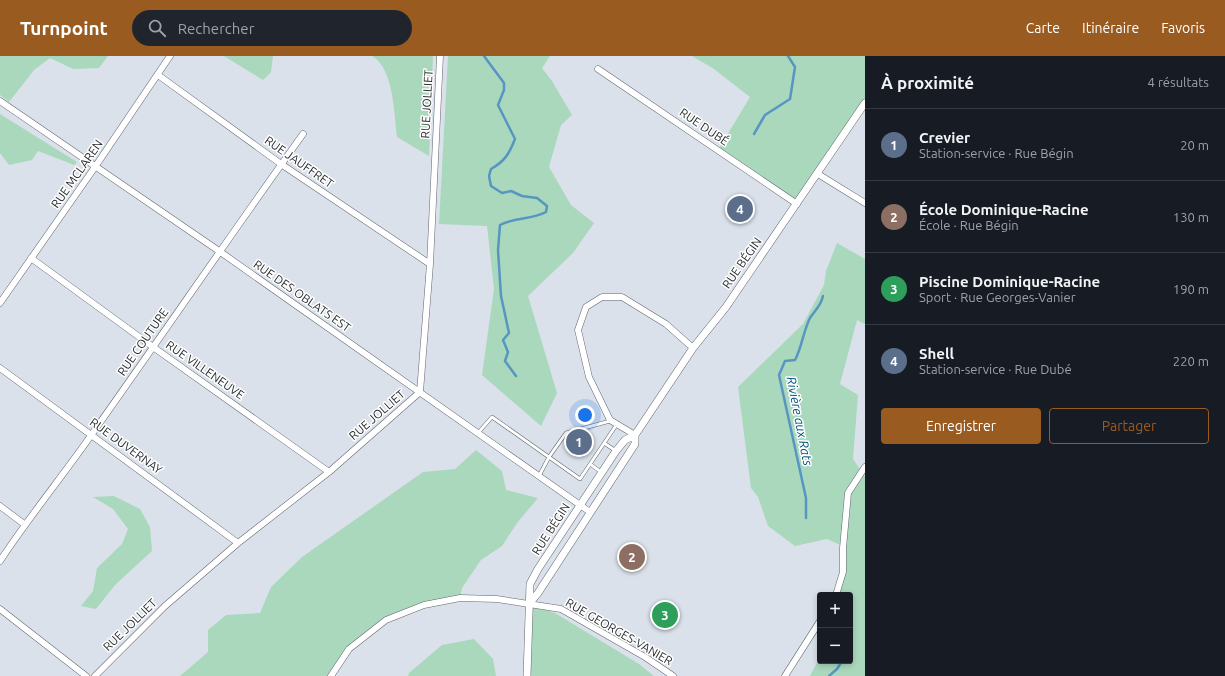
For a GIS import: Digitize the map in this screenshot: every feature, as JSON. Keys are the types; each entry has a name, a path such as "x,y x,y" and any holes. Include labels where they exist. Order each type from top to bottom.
{"street":[{"name":"RUE MCLAREN","path":"0,303 170,56"},
{"name":"RUE JOLLIET","path":"95,676 166,606 238,543 329,472 420,392 430,264 440,56"},
{"name":"RUE DUBÉ","path":"598,69 797,204"},
{"name":"RUE JAUFFRET","path":"158,75 281,164 430,264"},
{"name":"RUE DES OBLATS EST","path":"0,101 219,251 590,512"},
{"name":"RUE BÉGIN","path":"527,676 530,584 616,451 625,440 635,435 693,348 726,307 865,103"},
{"name":"RUE COUTURE","path":"0,561 24,524 92,435 219,251 303,134"},
{"path":"818,174 865,202"},
{"name":"RUE VILLENEUVE","path":"31,258 152,347 329,472"},
{"path":"635,435 610,420 589,377 578,330 586,307 602,297 622,297 666,324 693,348"},
{"name":"RUE DUVERNAY","path":"0,368 238,543"},
{"name":"RUE BÉGIN","path":"529,604 538,593 635,444 635,435"},
{"path":"837,592 843,572 843,548 848,494 865,467"},
{"path":"0,506 24,524"},
{"name":"RUE GEORGES-VANIER","path":"331,676 349,649 386,620 424,605 460,598 497,599 561,609 645,657 673,676"},
{"path":"0,608 86,676"},
{"path":"784,676 817,626"}],"lane":[{"path":"478,433 492,417 580,479 617,424"},
{"path":"539,476 549,457 566,433 610,420"},
{"path":"604,443 616,451"},
{"path":"590,464 602,472"}],"green space":[{"path":"0,56 108,56 99,68 73,69 50,58 34,70 9,102 0,95"},
{"path":"224,56 273,56 271,72 263,80"},
{"path":"372,56 433,56 429,156 397,137 394,105 389,81 379,62"},
{"path":"448,56 550,56 542,68 552,81 572,115 561,125 549,167 571,205 594,223 573,253 528,296 557,393 541,426 482,375 494,289 487,226 439,224"},
{"path":"692,56 865,56 865,103 862,108 859,105 797,204 718,150 750,97 714,69"},
{"path":"0,114 77,162 74,165 38,151 32,160 9,165 0,153"},
{"path":"837,243 865,259 865,324 857,320 840,384 858,395 853,459 865,476 865,676 810,676 817,663 817,664 853,664 853,592 838,592 845,547 827,539 795,546 768,526 758,497 751,488 738,387 803,324 824,285 826,271"},
{"path":"476,450 502,471 506,490 538,498 517,523 502,546 481,560 462,588 460,598 424,605 386,620 349,649 331,676 180,676 208,652 208,630 226,615 260,613 271,587 302,557 423,472 455,469"},
{"path":"114,496 140,509 150,527 152,551 115,585 96,609 81,606 93,591 97,568 122,544 128,529 113,509 93,497"},
{"path":"529,604 555,613 639,664 654,676 528,676"},
{"path":"474,639 493,659 496,676 408,676 409,673 442,645"}],"waterway":[{"name":"Rivière aux Rats","path":"484,56 504,83 504,90 498,105 515,139 506,157 491,169 489,176 491,186 502,193 511,191 522,196 537,198 547,206 546,212 540,215 506,222 500,225 498,250 501,296 509,333 503,340 508,352 505,361 516,376"},
{"name":"Rivière aux Rats","path":"754,134 765,115 790,99 795,67 788,56"},
{"name":"Rivière aux Rats","path":"806,518 806,498 779,375 785,361 795,360 810,318 823,296"},
{"name":"Rivière aux Rats","path":"829,676 840,664"}],"place":[{"name":"Shell","path":"740,209"},
{"name":"Crevier","path":"579,442"},
{"name":"École Dominique-Racine","path":"632,557"},
{"name":"Piscine Dominique-Racine","path":"665,615"}]}
